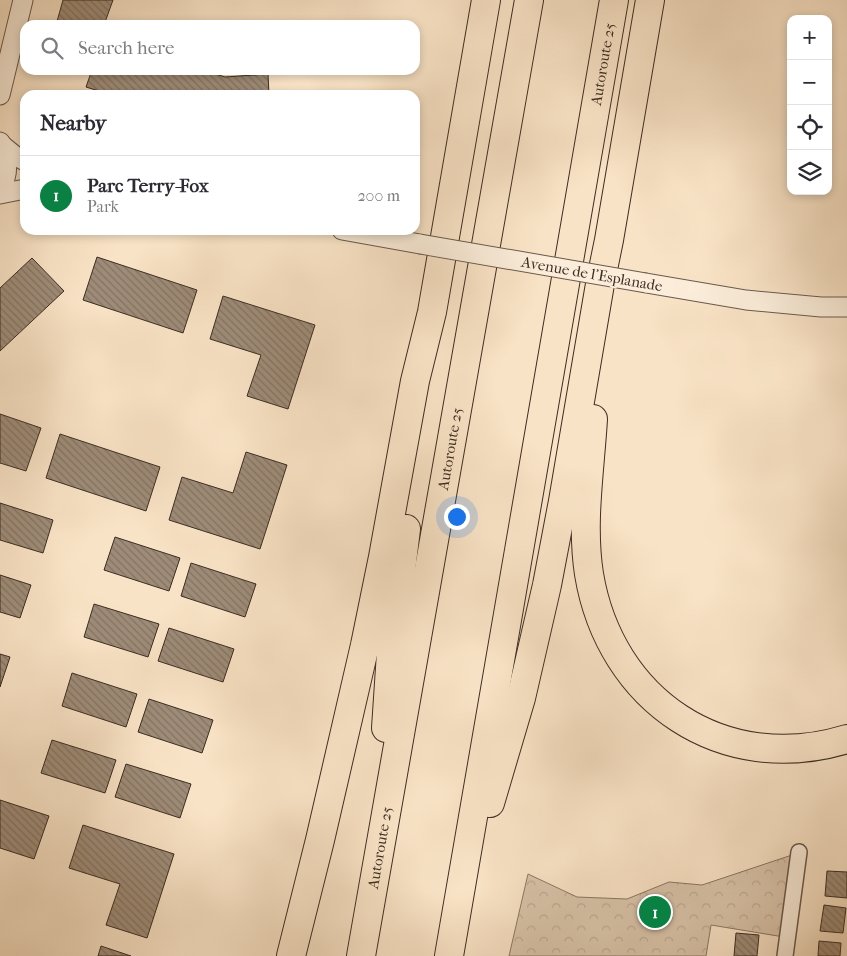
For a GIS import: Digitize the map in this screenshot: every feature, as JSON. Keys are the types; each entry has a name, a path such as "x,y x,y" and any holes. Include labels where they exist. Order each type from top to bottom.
{"highway":[{"path":"291,956 363,654 383,557 415,381 432,312 486,0"},
{"name":"Autoroute 25","path":"361,956 528,0"},
{"name":"Autoroute 25","path":"449,956 614,0"},
{"path":"455,924 521,698 535,641 564,500 650,0"},
{"path":"600,284 586,546 595,602 613,647 632,676 654,700 680,719 714,736 746,745 773,749 794,749 847,739"},
{"path":"375,875 391,653 426,383 432,312"}],"street":[{"path":"0,37 14,0"},
{"path":"0,95 23,0"},
{"path":"1,143 20,158"},
{"path":"0,189 6,178 7,169 1,143"},
{"path":"0,194 20,190"},
{"name":"Avenue de l'Esplanade","path":"370,235 746,300 846,308"},
{"path":"785,956 799,852"}],"green space":[{"path":"795,854 790,938 711,925 706,956 509,956 528,874 577,897 627,899 669,882 702,885"}],"building":[{"path":"63,0 113,0 106,20 57,20"},
{"path":"90,75 219,75 225,77 268,75 269,90 96,90 86,87"},
{"path":"97,257 197,290 183,333 83,300"},
{"path":"32,258 64,291 0,351 0,288"},
{"path":"223,296 315,325 288,409 247,396 261,355 210,339"},
{"path":"0,414 41,428 26,471 0,463"},
{"path":"60,434 160,467 146,511 46,478"},
{"path":"246,452 287,465 260,549 169,520 182,477 233,493"},
{"path":"0,503 53,520 43,553 0,540"},
{"path":"115,537 180,558 169,591 104,570"},
{"path":"191,563 256,584 245,617 181,596"},
{"path":"0,575 31,585 20,618 0,612"},
{"path":"94,604 159,624 148,657 84,637"},
{"path":"169,628 234,649 223,682 158,661"},
{"path":"0,654 10,657 0,687"},
{"path":"72,673 137,694 126,727 62,706"},
{"path":"149,699 213,720 202,753 138,732"},
{"path":"52,740 116,760 105,793 41,773"},
{"path":"126,764 191,784 180,818 115,797"},
{"path":"0,800 49,816 34,859 0,848"},
{"path":"83,825 174,854 147,938 106,925 120,884 69,868"},
{"path":"827,871 847,872 847,898 825,896"},
{"path":"824,905 846,908 843,933 820,931"},
{"path":"736,933 759,935 757,956 734,956"},
{"path":"819,941 841,943 840,956 818,956"},
{"path":"101,946 131,956 98,956"}],"place":[{"name":"Parc Terry-Fox","path":"655,912"}]}
